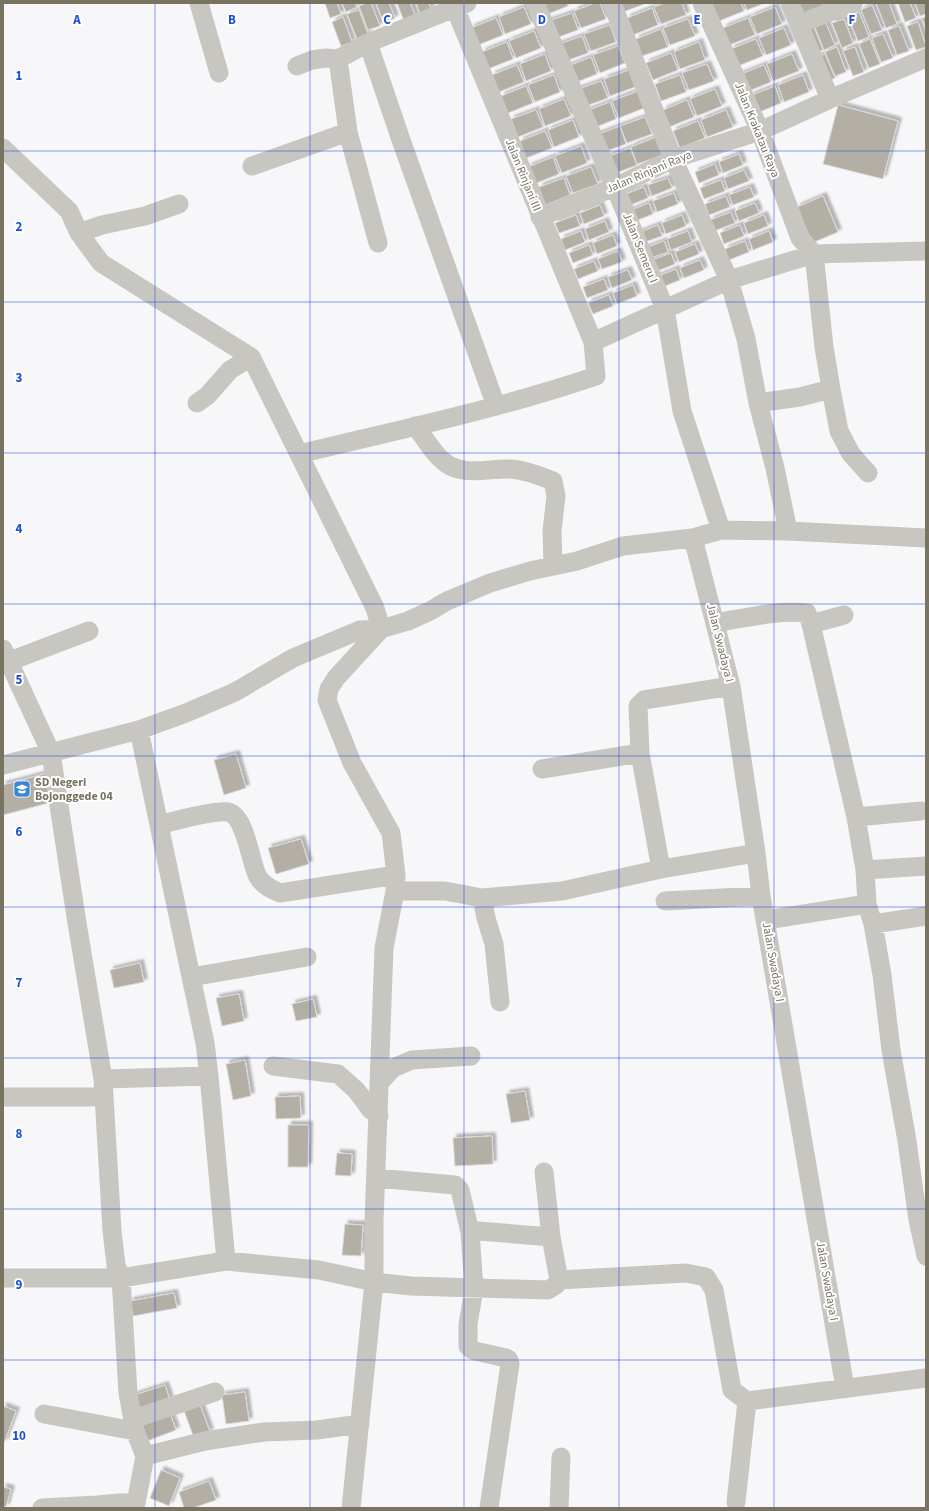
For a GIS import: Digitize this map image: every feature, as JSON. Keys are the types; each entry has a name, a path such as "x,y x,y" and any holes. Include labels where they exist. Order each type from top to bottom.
{"street":[{"path":"198,3 219,73"},
{"name":"Jalan Semeru I","path":"535,3 615,187 665,309 682,411 721,530"},
{"path":"612,3 673,158 729,280 746,339 758,403 775,468 788,531"},
{"name":"Jalan Krakatau Raya","path":"702,3 760,131 800,238 814,254"},
{"path":"790,3 830,99"},
{"path":"799,24 853,3"},
{"path":"297,66 312,60 326,58 338,59 368,43 461,5"},
{"name":"Jalan Rinjani III","path":"461,5 540,217 593,342 596,376 552,391 496,406"},
{"path":"299,454 496,406 368,43"},
{"path":"338,59 348,132 378,243"},
{"name":"Jalan Rinjani Raya","path":"540,217 615,187 673,158 760,131 830,99 925,64"},
{"path":"252,166 348,132"},
{"path":"7,156 69,211 79,233 101,263 251,357 375,608 381,629"},
{"path":"79,233 102,225 145,216 179,204"},
{"path":"593,342 729,280 814,254 926,251"},
{"path":"814,254 824,348 839,431 851,454 868,473"},
{"path":"197,403 207,396 230,370 251,357"},
{"path":"758,403 800,397 831,390"},
{"path":"415,426 442,461 454,467 476,471 501,469 513,470 553,481 556,496 552,531 553,565"},
{"path":"3,765 139,730 186,713 235,692 293,658 360,630 381,629 408,621 447,601 490,583 553,565 577,561 623,546 693,538 721,530 788,531 926,538"},
{"name":"Jalan Swadaya I","path":"693,538 731,686 761,896 845,1388"},
{"path":"715,623 777,613 795,612 807,613 811,624 856,817 865,870 867,904 873,924 882,975 891,1050 907,1141 918,1220 926,1256"},
{"path":"811,624 844,615"},
{"path":"351,1508 374,1282 384,948 395,883 391,833 352,763 327,700 329,689 336,678 381,629"},
{"path":"42,1508 119,1503 143,1506 145,1456 134,1425 128,1393 120,1278 116,1265 112,1232 104,1088 51,753 6,655 88,631"},
{"path":"661,869 640,753 638,706 644,700 731,686"},
{"path":"139,730 205,1043 226,1261"},
{"path":"542,769 640,753"},
{"path":"856,817 920,811"},
{"path":"159,825 217,812 229,812 239,819 258,877 269,888 280,893 395,883 482,898 562,891 661,869 756,853"},
{"path":"865,870 926,866"},
{"path":"666,901 761,896"},
{"path":"482,898 494,944 500,1002"},
{"path":"766,920 867,904"},
{"path":"873,924 926,916"},
{"path":"191,977 307,957"},
{"path":"380,1082 393,1068 412,1060 471,1056"},
{"path":"273,1066 338,1074 356,1090 371,1110 378,1116"},
{"path":"3,1097 104,1088 209,1076"},
{"path":"3,1278 120,1278 226,1261 319,1270 374,1282 411,1286 548,1290 556,1285 559,1280 551,1237 544,1172"},
{"path":"376,1178 455,1185 460,1190 470,1232 474,1289 468,1324 468,1346 476,1351 506,1358 509,1360 510,1364 489,1508"},
{"path":"470,1232 479,1231 551,1237"},
{"path":"559,1280 686,1273 706,1277 714,1290 732,1390 747,1401 926,1378"},
{"path":"44,1414 134,1425 215,1392"},
{"path":"736,1502 747,1401"},
{"path":"145,1456 205,1441 264,1432 317,1430 360,1424"},
{"path":"559,1508 561,1457"}],"building":[{"path":"325,3 337,3 341,14 330,18"},
{"path":"342,3 355,3 357,7 346,12"},
{"path":"371,3 380,26 368,30 359,6"},
{"path":"376,3 389,3 395,18 384,23"},
{"path":"397,3 410,3 416,17 404,21"},
{"path":"416,3 429,3 431,9 420,14"},
{"path":"538,3 567,3 568,6 543,16"},
{"path":"595,3 600,3 606,19 581,28 574,11"},
{"path":"619,3 647,3 623,12"},
{"path":"665,3 682,3 686,15 661,24 654,7"},
{"path":"741,3 744,11 719,21 712,4"},
{"path":"744,3 765,3 747,10"},
{"path":"794,3 822,3 824,7 799,17"},
{"path":"876,3 889,3 897,24 886,28"},
{"path":"898,3 910,3 916,18 905,22"},
{"path":"915,3 926,3 926,14 920,16"},
{"path":"872,5 882,30 871,34 861,10"},
{"path":"524,7 531,24 505,34 499,17"},
{"path":"775,7 782,24 757,34 750,17"},
{"path":"652,8 658,25 633,35 627,18"},
{"path":"359,10 368,34 357,39 347,14"},
{"path":"859,12 869,37 858,41 848,17"},
{"path":"572,13 578,30 553,39 546,22"},
{"path":"343,17 352,42 341,46 332,22"},
{"path":"926,17 926,28 922,18"},
{"path":"496,18 503,35 478,45 471,28"},
{"path":"748,18 755,35 729,45 723,28"},
{"path":"688,19 695,36 670,45 663,28"},
{"path":"844,19 853,43 842,48 832,23"},
{"path":"825,21 835,45 824,50 814,25"},
{"path":"918,22 926,47 916,50 907,26"},
{"path":"610,25 616,42 591,51 584,34"},
{"path":"813,25 823,50 811,54 802,29"},
{"path":"899,26 909,51 897,55 888,30"},
{"path":"784,28 791,45 766,55 759,38"},
{"path":"661,29 668,47 642,56 636,39"},
{"path":"534,31 541,48 516,58 509,41"},
{"path":"883,34 893,58 881,62 872,38"},
{"path":"582,36 588,53 563,62 557,45"},
{"path":"756,39 763,56 738,66 731,49"},
{"path":"870,39 880,64 869,68 859,44"},
{"path":"507,42 513,59 488,69 482,52"},
{"path":"699,42 705,60 680,69 674,52"},
{"path":"618,46 625,63 600,73 593,55"},
{"path":"837,47 846,72 835,76 825,52"},
{"path":"855,47 864,72 853,76 843,51"},
{"path":"671,53 678,70 653,80 646,63"},
{"path":"545,54 551,71 526,81 520,64"},
{"path":"792,54 799,71 773,81 767,64"},
{"path":"825,54 835,78 823,83 814,58"},
{"path":"591,57 597,74 572,84 566,67"},
{"path":"707,64 714,81 689,90 682,73"},
{"path":"517,65 524,82 499,92 492,75"},
{"path":"764,65 771,82 746,92 739,75"},
{"path":"629,70 635,87 610,96 604,79"},
{"path":"554,75 560,92 535,102 528,85"},
{"path":"680,75 686,92 661,101 655,84"},
{"path":"803,75 809,92 784,102 778,85"},
{"path":"601,81 608,98 583,107 576,90"},
{"path":"526,86 533,103 508,113 501,96"},
{"path":"775,86 781,103 757,113 750,96"},
{"path":"715,89 722,106 697,116 690,99"},
{"path":"638,91 644,108 619,118 612,101"},
{"path":"564,99 571,116 545,126 539,109"},
{"path":"687,100 694,117 669,127 663,110"},
{"path":"610,102 616,119 591,129 584,112"},
{"path":"838,105 898,121 883,179 823,164"},
{"path":"536,110 543,127 518,137 511,119"},
{"path":"726,110 733,127 707,137 701,120"},
{"path":"645,117 652,134 627,143 620,126"},
{"path":"573,120 579,137 554,147 548,130"},
{"path":"698,121 705,138 680,148 673,131"},
{"path":"620,126 626,144 601,153 594,136"},
{"path":"545,131 552,148 526,158 520,141"},
{"path":"656,137 663,155 637,164 631,147"},
{"path":"581,146 587,163 562,173 555,156"},
{"path":"630,148 637,165 611,175 605,158"},
{"path":"739,154 743,165 723,173 719,162"},
{"path":"553,157 559,174 534,184 528,167"},
{"path":"715,164 719,175 699,183 695,172"},
{"path":"591,167 598,184 573,193 566,176"},
{"path":"744,170 749,181 728,189 724,178"},
{"path":"564,178 570,195 545,205 539,187"},
{"path":"668,178 672,188 652,196 648,185"},
{"path":"721,180 725,191 704,199 700,188"},
{"path":"644,187 648,198 628,206 624,195"},
{"path":"750,187 754,197 733,205 729,195"},
{"path":"674,193 678,204 657,212 653,201"},
{"path":"726,196 730,207 709,215 705,204"},
{"path":"823,196 838,232 812,243 797,207"},
{"path":"649,203 653,214 633,222 629,211"},
{"path":"755,203 759,213 739,221 735,211"},
{"path":"600,205 604,216 584,224 580,213"},
{"path":"731,212 735,223 714,231 710,220"},
{"path":"576,215 580,226 559,233 555,223"},
{"path":"682,215 686,226 666,234 662,223"},
{"path":"764,215 768,226 748,234 744,223"},
{"path":"605,221 609,232 589,240 585,229"},
{"path":"658,225 662,236 642,243 638,233"},
{"path":"740,225 744,236 724,244 720,233"},
{"path":"581,231 585,242 565,250 561,239"},
{"path":"688,231 692,242 671,250 667,239"},
{"path":"769,231 773,242 753,250 749,239"},
{"path":"613,235 617,246 597,254 593,243"},
{"path":"664,241 668,252 647,259 643,249"},
{"path":"745,241 749,252 729,260 725,249"},
{"path":"695,244 699,254 679,262 675,252"},
{"path":"589,245 593,255 573,263 569,253"},
{"path":"618,251 622,262 602,269 598,259"},
{"path":"671,253 675,264 655,272 650,261"},
{"path":"700,260 704,270 684,278 680,268"},
{"path":"594,261 598,271 578,279 574,269"},
{"path":"676,269 680,280 660,288 656,277"},
{"path":"628,270 632,280 612,288 608,277"},
{"path":"604,279 608,290 587,298 583,287"},
{"path":"633,285 637,296 617,304 613,293"},
{"path":"609,295 613,306 593,314 588,303"},
{"path":"236,754 246,788 224,795 214,760"},
{"path":"48,773 56,801 3,815 3,785"},
{"path":"301,839 309,864 276,874 268,848"},
{"path":"140,963 144,982 114,988 110,970"},
{"path":"239,994 244,1021 222,1026 216,998"},
{"path":"313,999 317,1017 296,1021 292,1004"},
{"path":"245,1060 251,1096 233,1100 226,1064"},
{"path":"525,1091 530,1120 511,1123 506,1094"},
{"path":"300,1096 301,1118 276,1119 275,1097"},
{"path":"288,1125 309,1125 308,1167 288,1167"},
{"path":"492,1136 493,1164 455,1166 453,1138"},
{"path":"337,1153 352,1154 351,1176 335,1175"},
{"path":"345,1224 363,1225 361,1256 342,1255"},
{"path":"174,1293 177,1308 133,1316 130,1301"},
{"path":"165,1385 170,1400 137,1411 132,1396"},
{"path":"245,1392 249,1421 226,1424 222,1395"},
{"path":"199,1402 210,1432 194,1438 183,1408"},
{"path":"3,1406 16,1411 4,1443 3,1443"},
{"path":"169,1411 176,1430 147,1441 140,1422"},
{"path":"161,1470 180,1478 169,1506 150,1498"},
{"path":"209,1481 216,1500 193,1508 184,1508 179,1492"},
{"path":"3,1487 11,1489 6,1507 3,1506"}],"place":[{"name":"SD Negeri Bojonggede 04","path":"22,789"}]}
